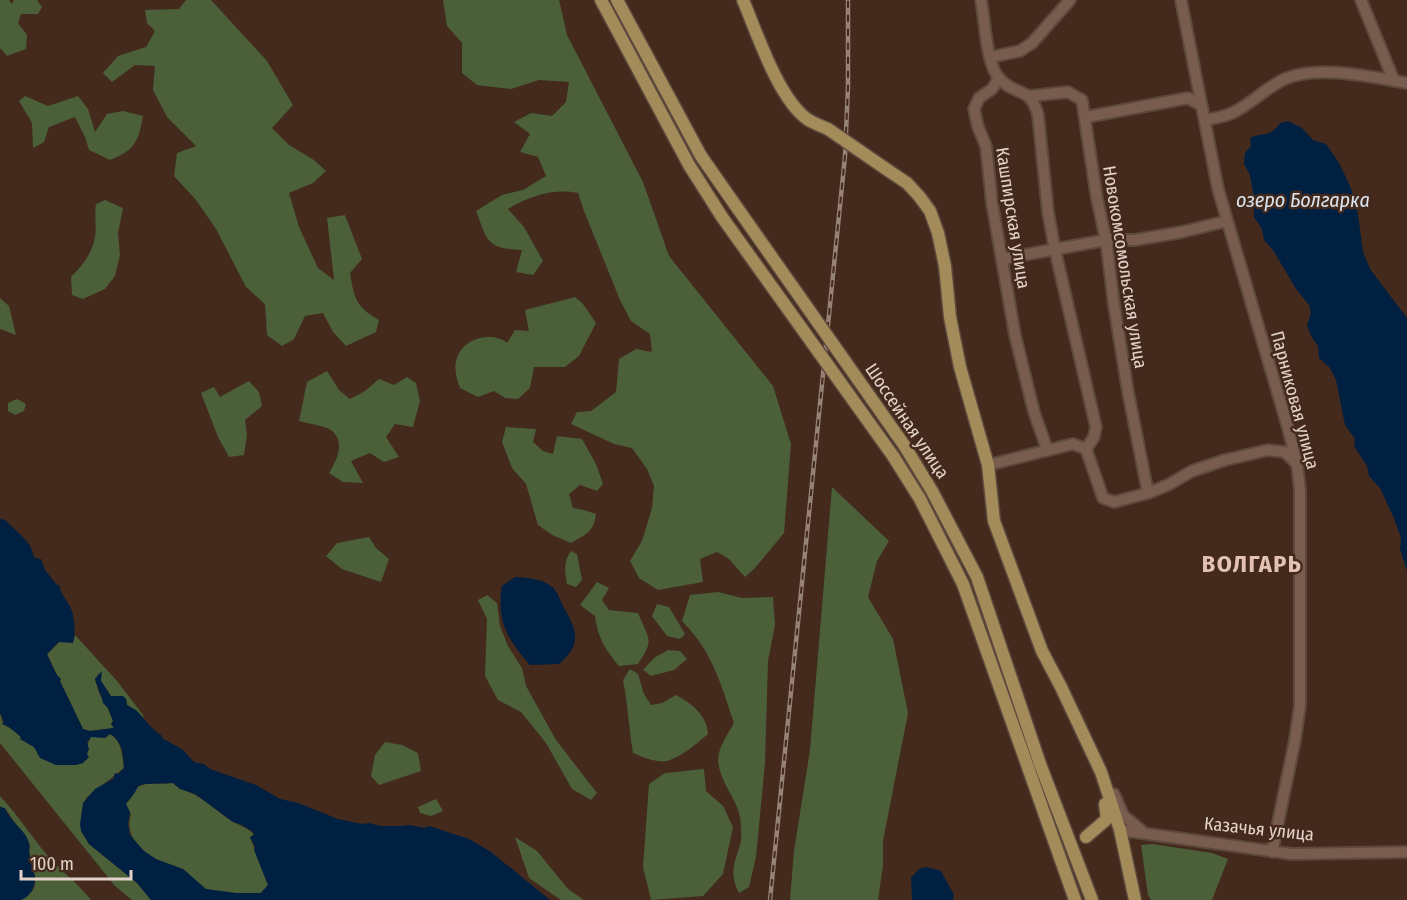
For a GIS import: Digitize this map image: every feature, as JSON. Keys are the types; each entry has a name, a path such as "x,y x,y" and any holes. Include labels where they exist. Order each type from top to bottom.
{"main road":[{"name":"Шоссейная улица","path":"601,0 689,165 722,217 893,456 920,499 963,584 1075,900"},
{"name":"Шоссейная улица","path":"617,0 701,156 904,445 932,490 977,577 1040,764 1092,900"},
{"path":"743,0 789,100 806,118 828,129 907,183 930,211 938,233 945,266 950,317 960,367 988,465 994,521 1042,651 1103,778 1120,830 1135,900"},
{"path":"1086,837 1104,824 1108,815 1096,780 1091,752"},
{"name":"Казачья улица","path":"1056,848 1086,837 1120,830"}],"street":[{"path":"981,0 991,57 999,78 1012,88 1030,96 1035,102 1048,212 1055,250 1096,427 1094,437 1086,449"},
{"path":"991,57 1020,51 1032,43 1070,0"},
{"name":"Парниковая улица","path":"1181,0 1218,189 1288,428 1297,464 1300,490 1300,705 1295,741 1272,852"},
{"path":"1361,0 1394,81"},
{"path":"1205,120 1234,112 1287,78 1304,74 1327,72 1407,83"},
{"name":"Кашпирская улица","path":"999,78 992,89 979,98 974,109 986,146 992,203 1015,335 1034,412 1047,449"},
{"name":"Новокомсомольская улица","path":"1030,96 1068,92 1082,100 1097,199 1106,240 1128,392 1148,493"},
{"path":"1086,117 1188,98 1201,105"},
{"path":"1002,259 1106,240 1135,240 1227,221"},
{"path":"988,465 1073,444 1086,449 1103,498 1114,502 1148,493 1192,471 1225,460 1268,450 1282,442 1288,428"},
{"path":"1268,450 1285,452 1297,464"},
{"path":"1103,778 1114,793 1123,815 1134,826 1145,832"},
{"name":"Казачья улица","path":"1120,830 1292,854 1407,852"},
{"path":"1135,900 1127,846 1133,838 1145,832"}],"green space":[{"path":"0,0 9,0 12,4 14,0 37,0 42,7 38,14 21,14 18,23 27,35 26,49 7,56 0,48"},
{"path":"186,0 211,0 267,61 293,105 272,128 289,145 314,160 326,171 313,183 289,193 299,227 318,268 334,280 327,218 345,215 362,259 350,273 353,289 357,301 365,311 379,320 376,332 346,346 333,332 323,313 305,316 294,339 282,346 267,335 265,304 246,287 216,229 196,200 174,176 177,153 196,146 167,117 153,90 155,66 135,65 112,82 103,73 118,56 146,47 155,31 147,23 145,10 179,9"},
{"path":"443,0 559,0 567,35 643,182 669,256 773,386 791,444 784,533 745,577 729,559 717,552 700,559 703,582 658,590 639,578 630,561 642,541 652,508 654,486 647,469 632,448 614,444 571,424 577,412 591,411 616,392 619,359 636,349 652,352 650,334 631,321 620,300 578,193 542,194 508,209 524,227 543,261 533,275 516,272 522,250 501,247 490,241 476,211 502,195 523,190 546,176 538,157 520,152 530,134 514,122 531,113 552,116 566,102 569,82 539,80 511,89 477,85 462,73 462,43 447,26"},
{"path":"25,96 48,106 78,96 88,109 95,132 107,114 123,111 143,116 140,132 130,149 110,160 89,150 75,117 49,127 44,142 33,148 32,123 19,101"},
{"path":"105,200 123,208 118,233 120,255 115,276 105,289 83,299 72,295 71,277 83,264 92,249 96,233 96,204"},
{"path":"575,297 583,304 596,323 579,356 565,367 534,367 530,388 518,399 505,398 494,391 478,397 460,388 455,368 458,355 467,344 487,337 501,339 507,343 515,330 529,331 525,310"},
{"path":"0,298 9,306 16,335 0,329"},
{"path":"327,371 339,390 350,399 365,391 379,379 394,385 407,377 416,383 420,401 413,427 395,424 386,437 399,457 384,462 370,453 351,461 363,483 343,482 329,473 339,451 336,435 331,430 299,421 307,382"},
{"path":"249,381 259,392 262,406 245,420 247,435 244,455 229,457 218,437 201,393 214,387 220,397"},
{"path":"17,399 26,404 24,411 15,415 8,411 8,403"},
{"path":"506,427 536,429 533,442 543,451 553,454 557,436 582,439 596,464 603,484 597,491 580,485 569,494 573,508 596,514 591,529 585,535 571,543 552,535 538,525 526,484 512,468 502,442"},
{"path":"832,487 889,541 877,561 868,597 893,639 908,713 883,841 883,865 878,900 790,900 794,851 810,750"},
{"path":"369,537 376,548 389,559 381,582 342,569 326,556 337,543"},
{"path":"571,551 577,554 582,580 576,587 567,584 566,563"},
{"path":"597,582 609,588 602,600 609,610 638,613 647,634 648,644 638,664 619,666 603,643 595,616 580,605"},
{"path":"718,592 742,598 773,597 775,625 768,661 765,763 756,857 749,887 739,893 733,874 741,838 740,819 737,807 721,774 718,761 721,746 734,723 720,681 708,656 682,621 690,595"},
{"path":"487,595 497,603 500,626 508,646 522,668 526,686 556,740 597,793 591,800 572,789 546,743 521,712 498,700 485,676 487,619 478,600"},
{"path":"657,604 669,607 685,634 680,639 667,636 652,616"},
{"path":"75,635 117,681 144,718 127,705 126,699 111,696 101,681 99,673 95,679 114,728 90,731 83,729 47,654 59,642 73,641"},
{"path":"668,650 680,651 687,659 674,670 651,676 643,670 654,658"},
{"path":"630,669 638,674 644,694 651,705 662,703 676,695 701,715 708,734 684,753 667,761 645,758 633,753 623,680"},
{"path":"0,713 3,724 34,747 45,760 72,765 83,763 91,737 111,734 115,737 121,749 124,768 86,798 81,831 89,844 137,883 151,900 132,900 115,886 0,743"},
{"path":"385,742 402,745 418,753 421,771 379,785 371,776 375,755"},
{"path":"704,769 706,791 723,806 733,827 723,874 703,896 651,900 643,867 649,784 665,773"},
{"path":"173,783 204,800 254,835 250,837 268,885 261,893 206,889 185,871 157,860 137,844 130,830 131,815 126,804 141,785"},
{"path":"0,796 48,856 91,900 21,900 32,891 35,885 30,845 7,811 0,806"},
{"path":"436,799 443,811 431,816 420,813 418,807"},
{"path":"515,837 537,851 568,889 584,900 561,900 529,878"},
{"path":"1152,844 1212,853 1228,859 1212,900 1151,900 1148,895 1141,845"}],"water":[{"name":"озеро Болгарка","path":"1288,121 1302,128 1313,140 1326,144 1339,163 1357,207 1363,252 1370,269 1407,318 1407,571 1400,549 1401,538 1393,516 1380,488 1369,476 1367,466 1354,446 1355,439 1345,425 1336,380 1330,368 1319,358 1318,346 1307,325 1311,313 1309,305 1264,240 1262,229 1254,217 1254,198 1250,175 1244,164 1245,153 1251,146 1250,138 1270,133 1280,123"},
{"path":"0,518 4,519 26,541 35,558 41,559 45,570 59,585 72,611 75,631 73,643 59,642 47,654 56,674 61,679 83,729 90,731 114,728 95,679 102,671 101,681 111,696 123,696 127,705 136,710 162,738 183,750 194,762 256,785 280,799 298,803 338,819 380,826 410,825 424,828 429,826 469,839 491,852 550,900 151,900 137,883 89,844 81,831 83,803 95,789 113,779 115,773 118,774 124,768 123,753 118,741 110,734 105,738 91,737 87,743 89,757 83,763 56,765 40,758 34,747 2,724 4,722 0,713","holes":["173,783 180,789 195,794 233,822 253,832 254,835 250,837 268,885 261,893 236,893 206,889 183,869 156,859 144,851 130,835 128,824 130,812 126,804 138,786"]},
{"path":"515,577 547,583 558,595 572,623 575,636 572,650 559,664 530,665 505,629 501,610 502,586"},
{"path":"0,807 5,808 10,818 25,834 29,844 35,883 29,895 21,900 0,900"},
{"path":"926,867 941,871 954,895 953,900 912,900 911,878 919,869"}],"railway":[{"path":"770,900 845,156 848,0"}],"district":[{"name":"ВОЛГАРЬ","path":"1252,564"}]}
